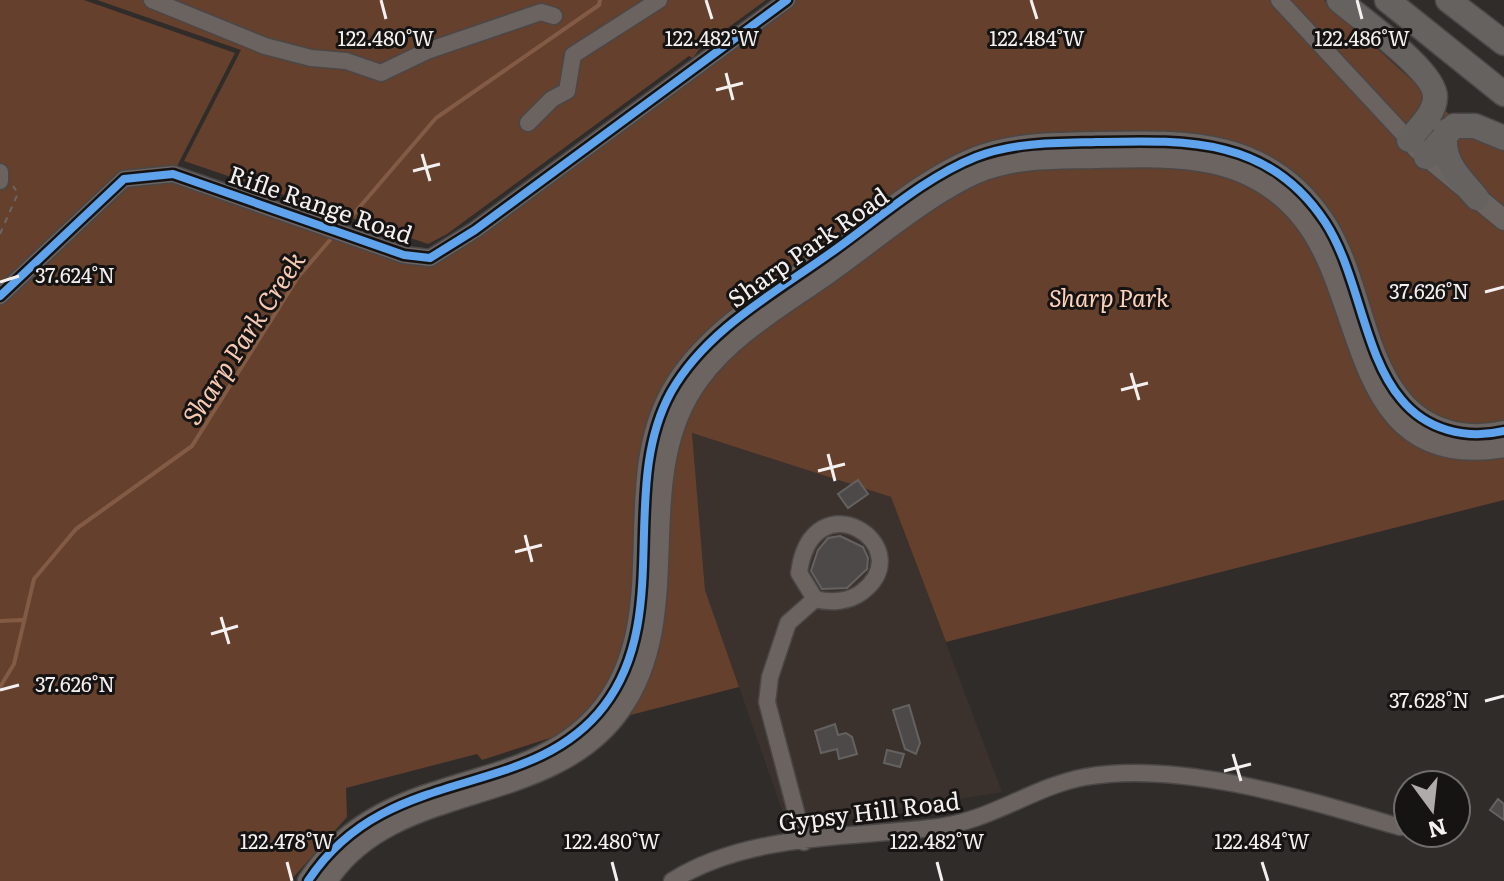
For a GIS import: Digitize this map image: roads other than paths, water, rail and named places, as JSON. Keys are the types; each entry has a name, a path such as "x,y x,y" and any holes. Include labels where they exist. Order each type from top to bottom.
{"highway":[{"path":"1339,0 1418,68 1433,88 1433,106 1418,148"},
{"path":"1387,0 1504,94"},
{"path":"1448,0 1504,43"},
{"path":"1474,0 1504,29"},
{"path":"1418,148 1464,124 1504,138"},
{"path":"1446,131 1442,147 1446,158 1477,198"}],"main road":[{"name":"Sharp Park Road","path":"308,881 335,846 371,818 414,798 539,756 590,722 615,691 631,653 638,611 649,462 660,417 684,372 716,336 736,320 937,178 978,156 1038,144 1167,140 1217,145 1258,161 1296,188 1325,221 1344,260 1383,368 1399,398 1427,421 1444,429 1481,435 1504,431"},
{"path":"1418,148 1504,220"},
{"name":"Sharp Park Road","path":"327,881 346,857 379,831 420,813 546,770 602,733 628,699 646,657 654,612 664,464 675,422 697,381 745,332 946,191 984,171 1028,160 1167,156 1213,161 1251,175 1285,199 1322,247 1368,374 1387,408 1419,435 1439,444 1482,451 1504,447"}],"street":[{"path":"152,0 265,46 311,58 346,61 371,73 381,73 437,47 541,12 554,16"},
{"path":"528,123 552,99 567,91 573,55 659,0"},
{"name":"Rifle Range Road","path":"0,296 124,179 173,174 404,255 430,258 475,230 787,0"},
{"path":"1279,0 1418,148"},
{"path":"0,272 14,283"},
{"path":"804,842 767,702 770,677 788,623 815,599 831,601 855,597 874,579 879,562 876,545 868,532 841,522 818,532 808,542 799,573 815,599"},
{"name":"Gypsy Hill Road","path":"672,881 691,869 731,856 804,842 964,823 1055,786 1083,777 1117,773 1239,785 1325,804 1392,825"}],"waterway":[{"name":"Sharp Park Creek","path":"345,224 436,118 599,5 600,0"},
{"name":"Sharp Park Creek","path":"0,687 14,664 34,579 76,529 192,446 298,277 330,240"},
{"name":"Sharp Park Creek","path":"0,621 22,620"}],"park label":[{"name":"Sharp Park","path":"1109,296"}]}
